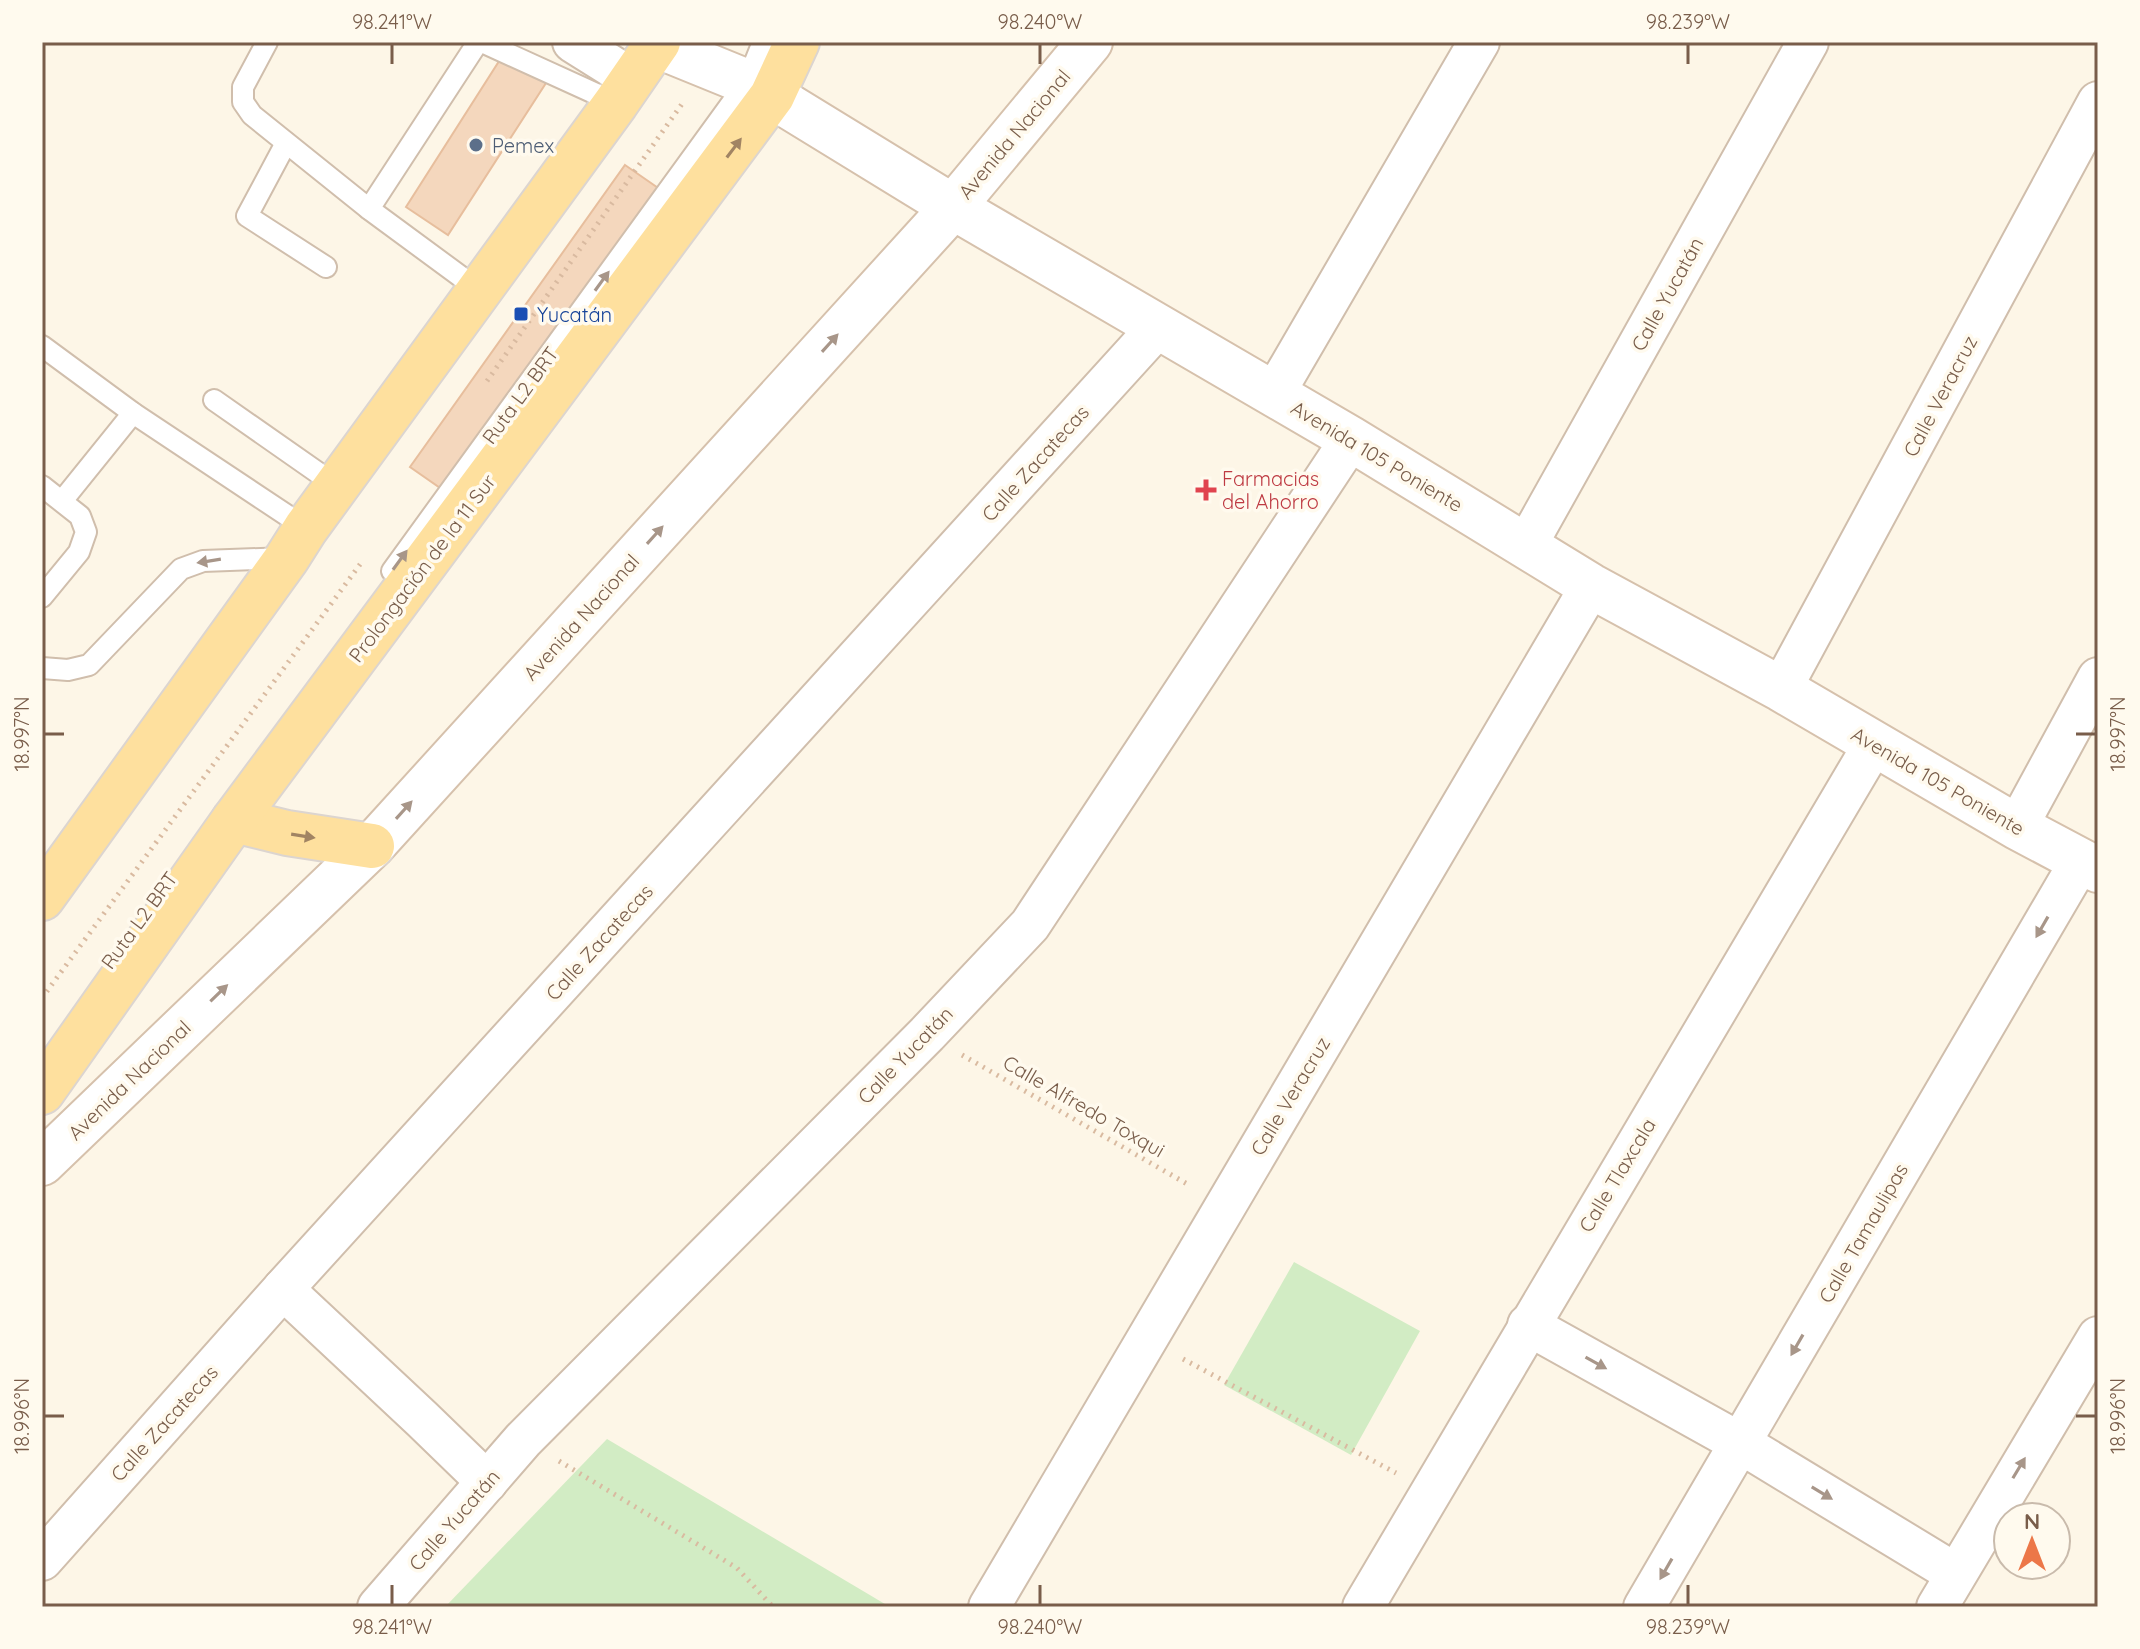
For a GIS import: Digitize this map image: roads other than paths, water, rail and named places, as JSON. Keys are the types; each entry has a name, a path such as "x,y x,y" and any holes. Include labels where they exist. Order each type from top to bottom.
{"main road":[{"name":"Prolongación de la 11 Sur","path":"42,1092 234,820 760,89 797,42"},
{"path":"42,898 337,486 649,60"},
{"path":"234,820 287,833 372,846"}],"street":[{"name":"Avenida 105 Poniente","path":"573,42 760,89 953,207 1351,439 1591,586 1781,689 2017,827 2090,865"},
{"name":"Avenida Nacional","path":"42,1163 372,846 953,207 1090,42"},
{"path":"1274,394 1479,42"},
{"name":"Calle Yucatán","path":"1526,546 1808,42"},
{"name":"Calle Veracruz","path":"1781,689 2098,102"},
{"name":"Calle Zacatecas","path":"42,1560 283,1289 1158,327"},
{"name":"Calle Yucatán","path":"378,1607 523,1440 927,1034 1030,925 1351,439"},
{"name":"Calle Veracruz","path":"989,1607 1591,586"},
{"path":"2017,827 2098,678"},
{"name":"Calle Tlaxcala","path":"1363,1607 1874,744"},
{"name":"Calle Tamaulipas","path":"1644,1607 2090,865"},
{"path":"283,1289 487,1482"},
{"path":"1528,1325 1740,1443 1946,1590 2098,1337"}],"lane":[{"path":"267,42 243,87 243,102 252,115 369,209 479,290"},
{"path":"42,919 649,60 480,42 369,209"},
{"name":"Ruta L2 BRT","path":"385,581 760,89 763,42"},
{"path":"286,143 247,216 326,267"},
{"path":"42,346 133,413 297,543"},
{"path":"214,400 337,486"},
{"path":"62,501 133,413"},
{"path":"42,486 80,516 86,532 79,552 42,597"},
{"path":"42,668 68,670 89,665 181,569 203,561 297,543"},
{"name":"Ruta L2 BRT","path":"153,900 283,721"}],"place":[{"name":"Pemex","path":"476,145"},
{"name":"Yucatán","path":"521,314"},
{"name":"Farmacias del Ahorro","path":"1206,490"}]}
